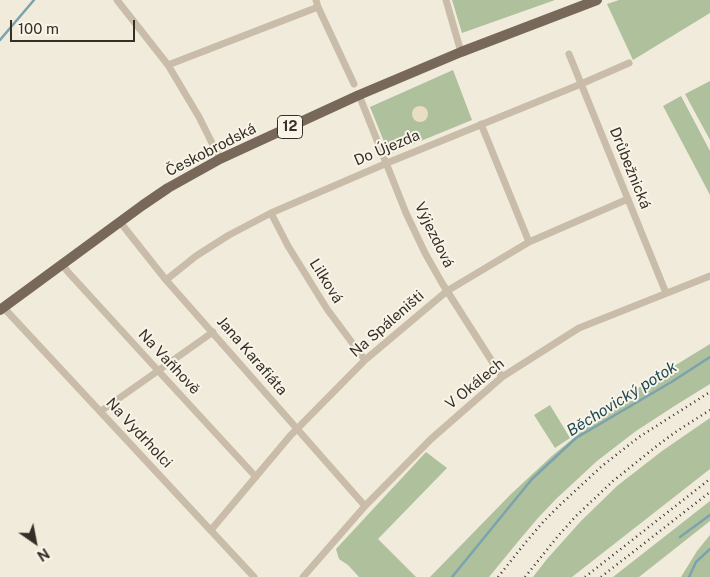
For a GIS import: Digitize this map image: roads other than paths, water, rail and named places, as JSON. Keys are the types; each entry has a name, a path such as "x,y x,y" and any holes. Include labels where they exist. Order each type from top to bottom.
{"main road":[{"name":"Českobrodská","path":"2,309 168,188 220,159 462,52 596,0"}],"street":[{"path":"118,0 168,65 200,117 220,159"},
{"path":"446,0 462,52"},
{"path":"168,65 317,4 354,84"},
{"name":"Drůbežnická","path":"569,54 666,293"},
{"name":"Do Újezda","path":"166,280 196,256 229,234 271,213 629,63"},
{"name":"Výjezdová","path":"359,96 406,213 425,253 502,377"},
{"path":"481,124 529,242"},
{"name":"Na Spáleništi","path":"211,530 298,429 365,360 447,291 529,242 628,199"},
{"name":"Lilková","path":"271,213 288,246 327,309 365,360"},
{"name":"Jana Karafiáta","path":"120,222 166,280 365,506"},
{"name":"Na Vaňhově","path":"62,264 256,477"},
{"name":"V Okálech","path":"303,577 365,506 431,439 502,377 579,328 710,276"},
{"name":"Na Vydrholci","path":"2,309 101,411 254,577"},
{"path":"101,411 213,332"}],"waterway":[{"path":"0,40 34,0"},
{"name":"Běchovický potok","path":"452,577 532,479 576,438 710,357"},
{"path":"680,537 710,515"},
{"path":"689,577 696,562 710,549"}],"railway":[{"path":"498,577 543,522 602,466 639,437 710,392"},
{"path":"525,577 576,516 613,481 677,431 710,410"},
{"path":"585,577 710,479"},
{"path":"601,577 710,492"}]}
